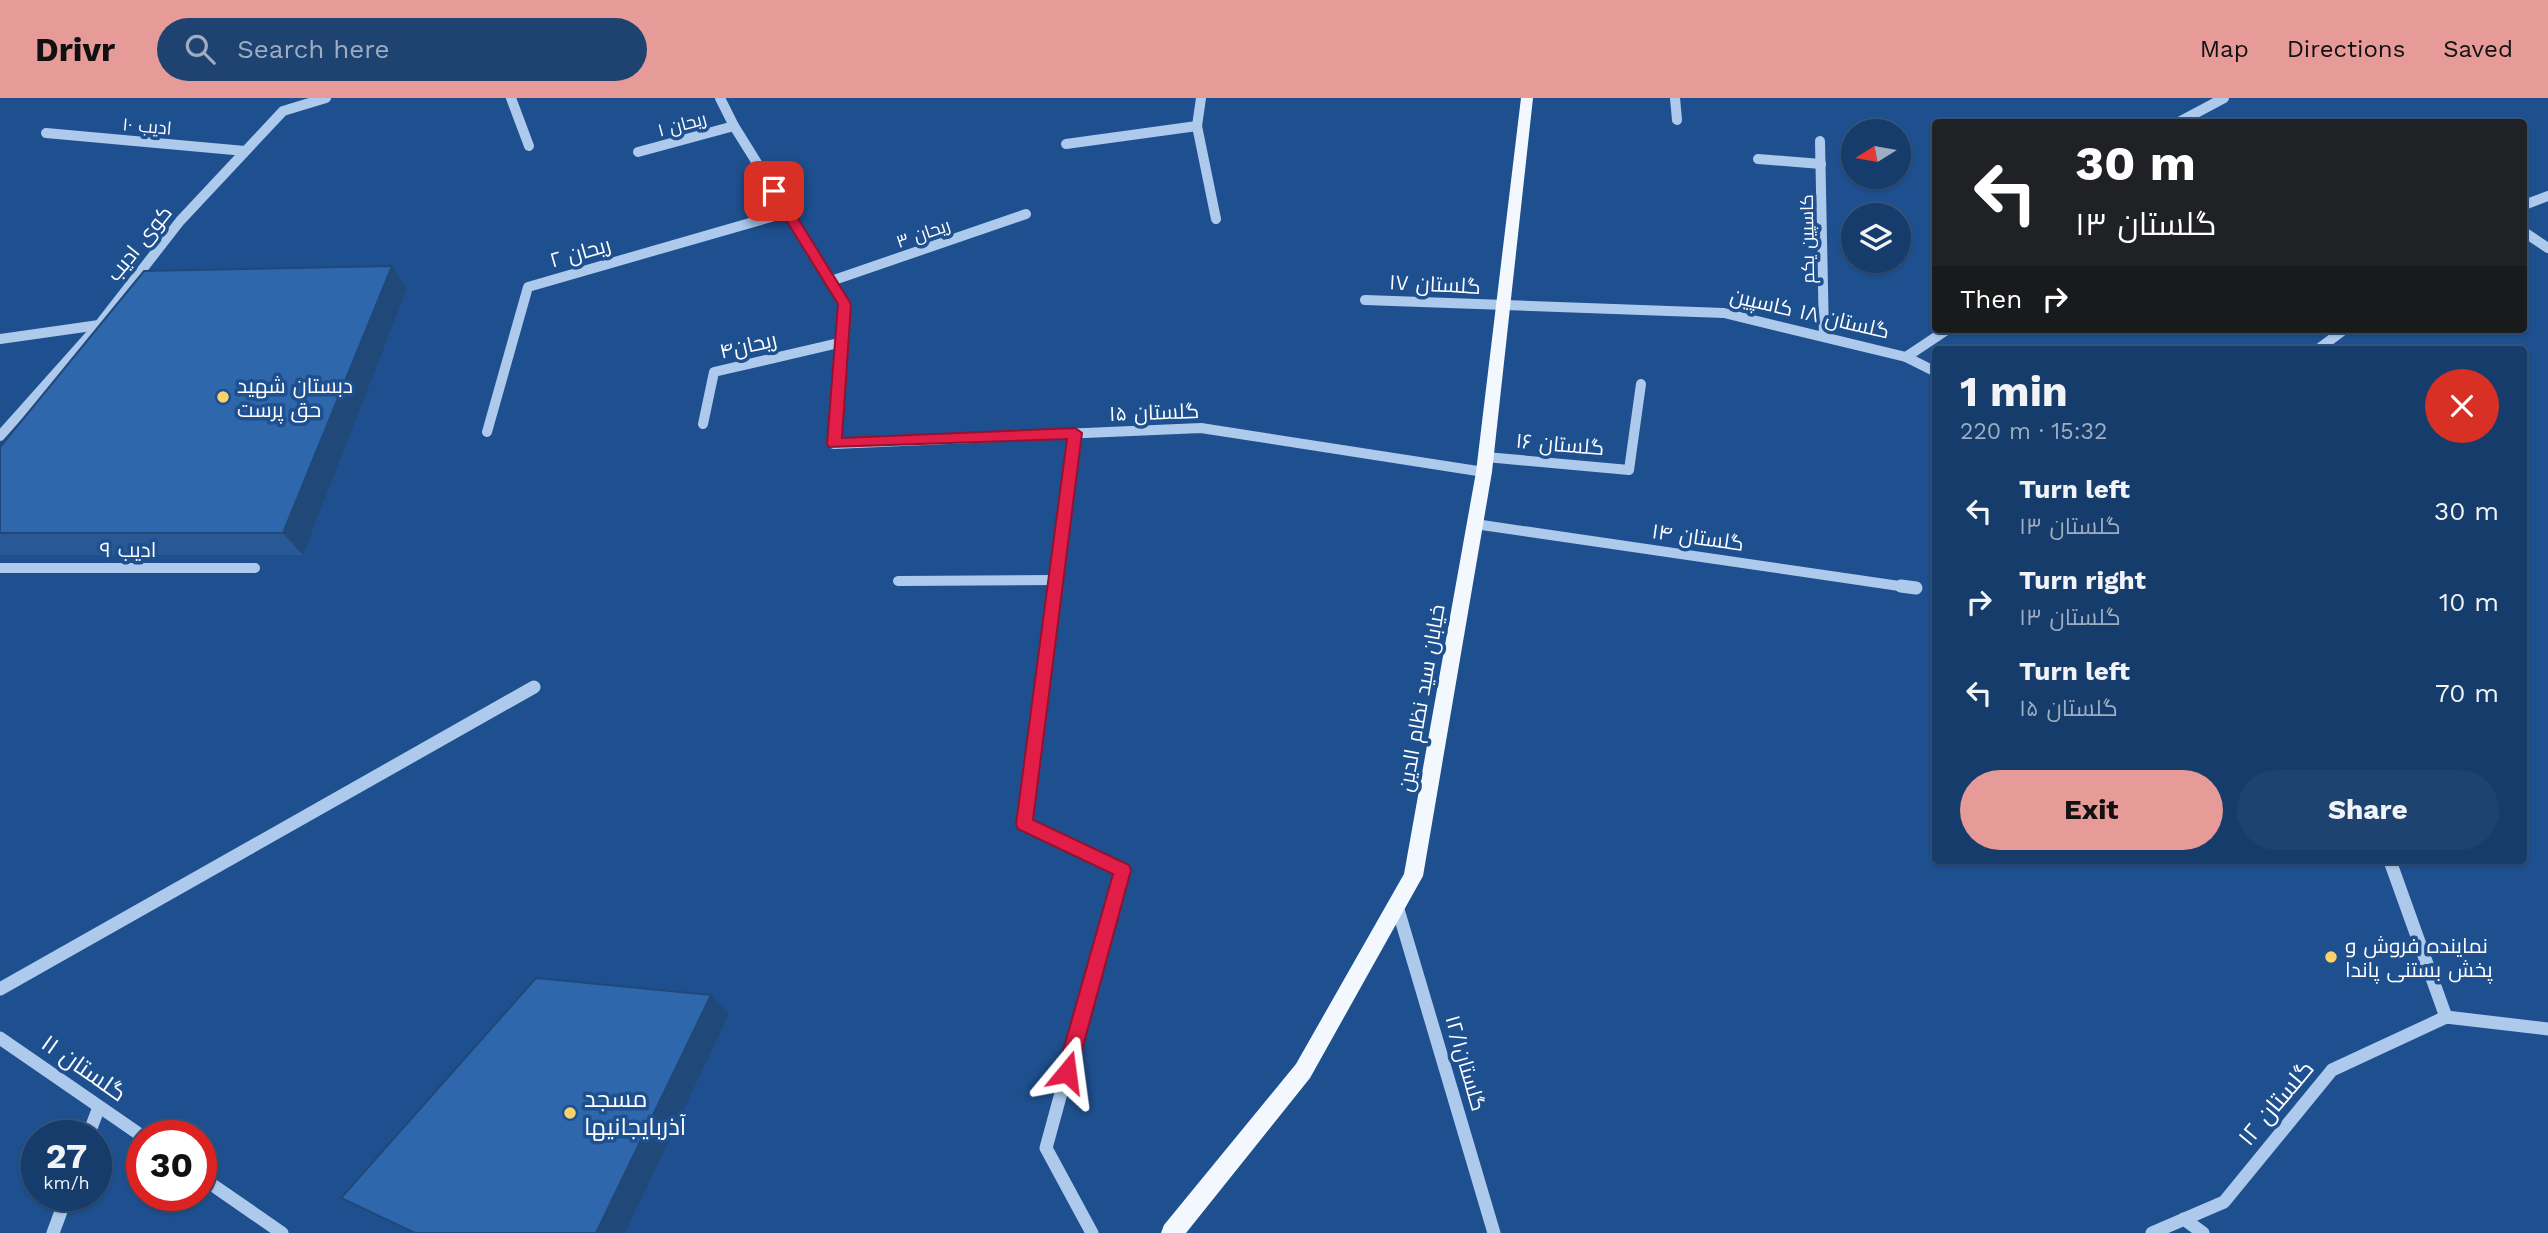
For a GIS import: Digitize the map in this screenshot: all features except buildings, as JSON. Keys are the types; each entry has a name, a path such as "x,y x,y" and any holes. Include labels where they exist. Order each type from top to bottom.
{"main road":[{"name":"خیابان سید نظام الدین","path":"1172,1233 1303,1071 1413,876 1485,465 1527,98"}],"street":[{"name":"کوی ادیب","path":"0,436 99,325 180,221 283,111 326,98"},
{"path":"511,98 529,146"},
{"name":"گلستان ۱۵","path":"720,98 734,126 845,304 834,444 1201,428 1485,465"},
{"path":"1201,98 1197,126 1216,219"},
{"path":"1675,98 1677,120"},
{"path":"2185,119 2224,98"},
{"name":"ریحان ۱","path":"638,152 734,126"},
{"path":"1066,144 1197,126"},
{"name":"ادیب ۱۰","path":"46,133 245,151"},
{"name":"کاسپین یکم","path":"1820,141 1824,337"},
{"path":"1758,159 1821,164"},
{"path":"2527,204 2548,196"},
{"name":"ریحان ۲","path":"487,432 528,287 788,212"},
{"name":"ریحان ۳","path":"831,281 1026,214"},
{"path":"2527,234 2548,248"},
{"name":"گلستان ۱۷","path":"1365,300 1503,307"},
{"name":"گلستان ۱۸ کاسپین","path":"1503,307 1724,313 1906,358 1932,370"},
{"path":"0,339 99,325"},
{"path":"1906,358 1942,333"},
{"path":"2322,346 2340,333"},
{"name":"ریحان۴","path":"703,424 714,372 843,342"},
{"name":"گلستان ۱۶","path":"1485,465 1629,470 1641,384"},
{"path":"1075,433 1024,824 1122,870 1046,1148 1092,1233"},
{"name":"گلستان ۱۴","path":"1475,524 1916,588"},
{"name":"ادیب ۹","path":"0,568 255,569"},
{"path":"898,581 1056,580"},
{"path":"0,989 534,687"},
{"path":"2391,864 2446,1017 2548,1029"},
{"name":"گلستان۱۲/۱","path":"1397,906 1494,1233"},
{"name":"گلستان ۱۲","path":"2152,1233 2224,1202 2332,1070 2446,1017"},
{"name":"گلستان ۱۱","path":"0,1038 126,1125"},
{"path":"94,1120 99,1107"},
{"path":"217,1188 282,1233"},
{"path":"53,1233 61,1211"},
{"path":"2184,1219 2203,1233"}],"place":[{"name":"دبستان شهید حق پرست","path":"223,397"},
{"name":"نماینده فروش و پخش بستنی پاندا","path":"2331,957"},
{"name":"مسجد آذربایجانیها","path":"570,1113"}],"route":[{"path":"774,191 845,304 834,444 1075,433 1024,824 1122,870 1067,1072"}]}
